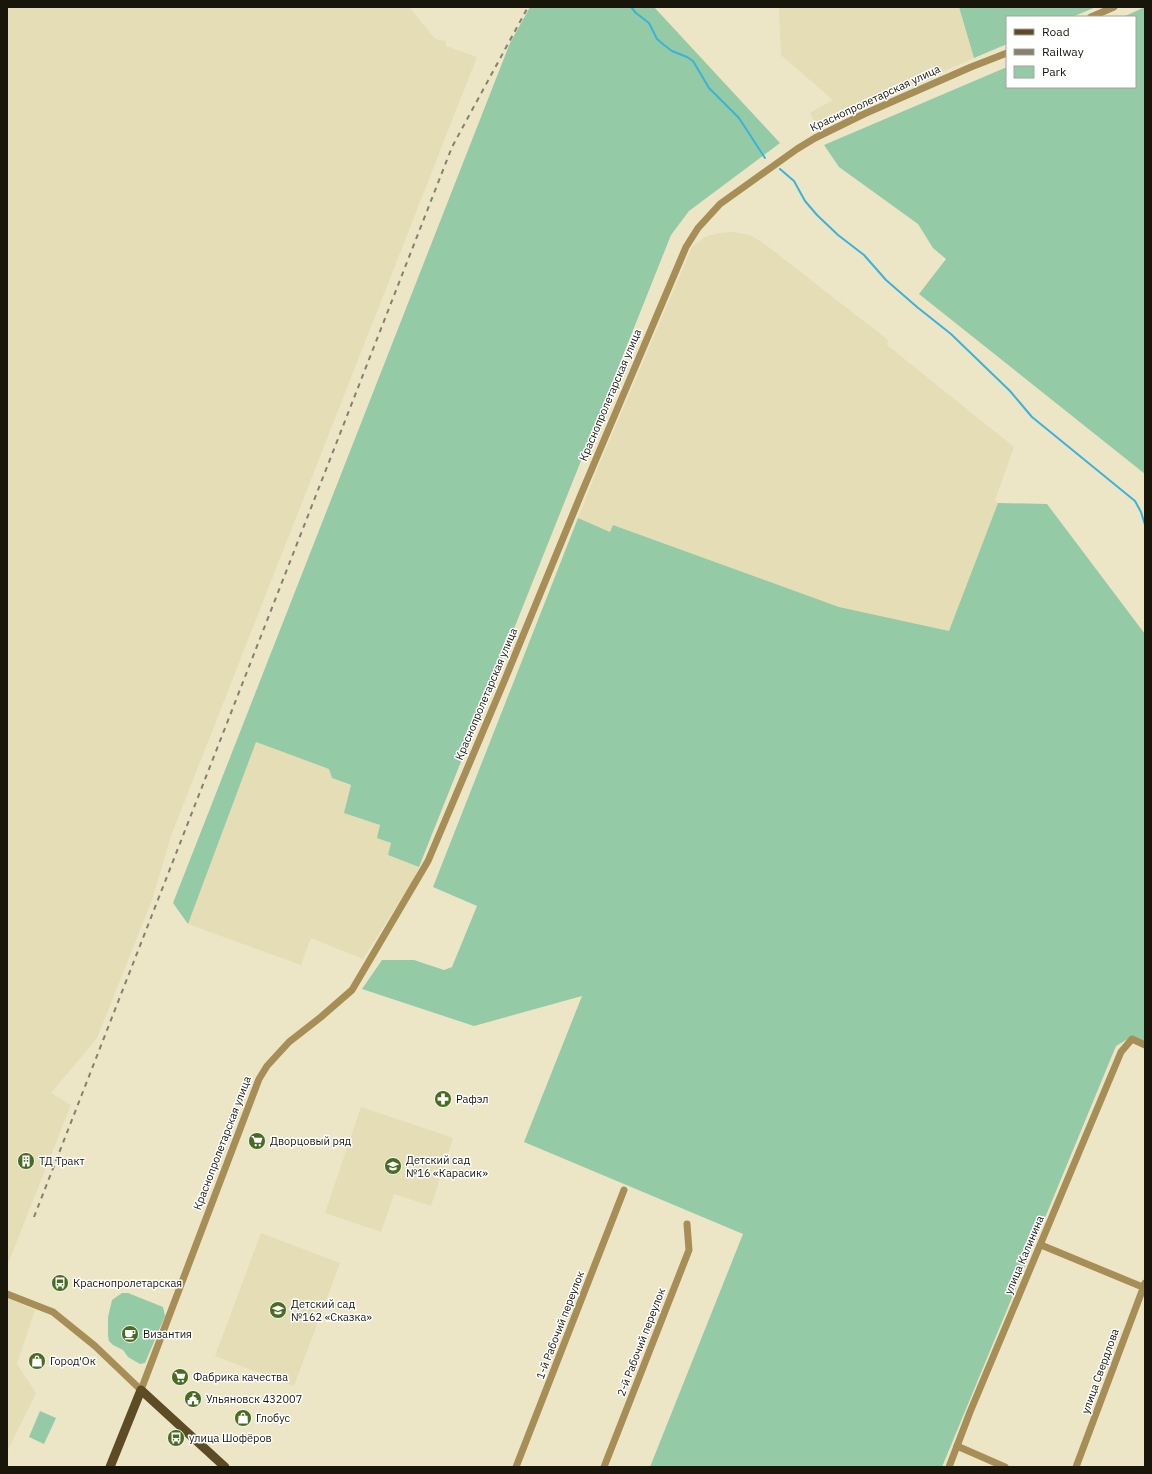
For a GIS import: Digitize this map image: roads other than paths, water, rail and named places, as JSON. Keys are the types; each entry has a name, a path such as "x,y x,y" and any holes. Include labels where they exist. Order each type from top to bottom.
{"main road":[{"name":"Краснопролетарская улица","path":"110,1467 141,1390"},
{"path":"141,1390 225,1467"}],"street":[{"path":"1093,16 1114,7"},
{"name":"Краснопролетарская улица","path":"141,1390 259,1079 267,1066 289,1042 352,990 428,861 686,246 698,228 720,204 797,149 815,138 871,111 1006,52"},
{"name":"улица Калинина","path":"949,1467 970,1412 1041,1245 1120,1052 1132,1039 1145,1045"},
{"name":"1-й Рабочий переулок","path":"516,1467 624,1190"},
{"name":"2-й Рабочий переулок","path":"604,1467 689,1250 687,1224"},
{"path":"1041,1245 1144,1286"},
{"name":"улица Свердлова","path":"1076,1467 1144,1286"},
{"path":"7,1294 53,1312 95,1346 141,1390"},
{"path":"957,1446 1005,1467"}],"waterway":[{"path":"631,7 649,23 657,39 672,51 693,61 709,88 739,118 765,158"},
{"path":"780,169 794,181 805,201 817,215 838,235 864,255 886,280 951,334 1010,391 1032,417 1135,501 1141,512 1145,525"}],"railway":[{"path":"34,1217 452,147 528,7"}],"place":[{"name":"Рафэл","path":"443,1099"},
{"name":"Дворцовый ряд","path":"257,1141"},
{"name":"ТД Тракт","path":"26,1161"},
{"name":"Детский сад №16 «Карасик»","path":"393,1166"},
{"name":"Краснопролетарская","path":"60,1283"},
{"name":"Детский сад №162 «Сказка»","path":"278,1310"},
{"name":"Византия","path":"130,1334"},
{"name":"Город'Ок","path":"37,1361"},
{"name":"Фабрика качества","path":"180,1377"},
{"name":"Ульяновск 432007","path":"193,1399"},
{"name":"Глобус","path":"243,1418"},
{"name":"улица Шофёров","path":"176,1438"}]}
